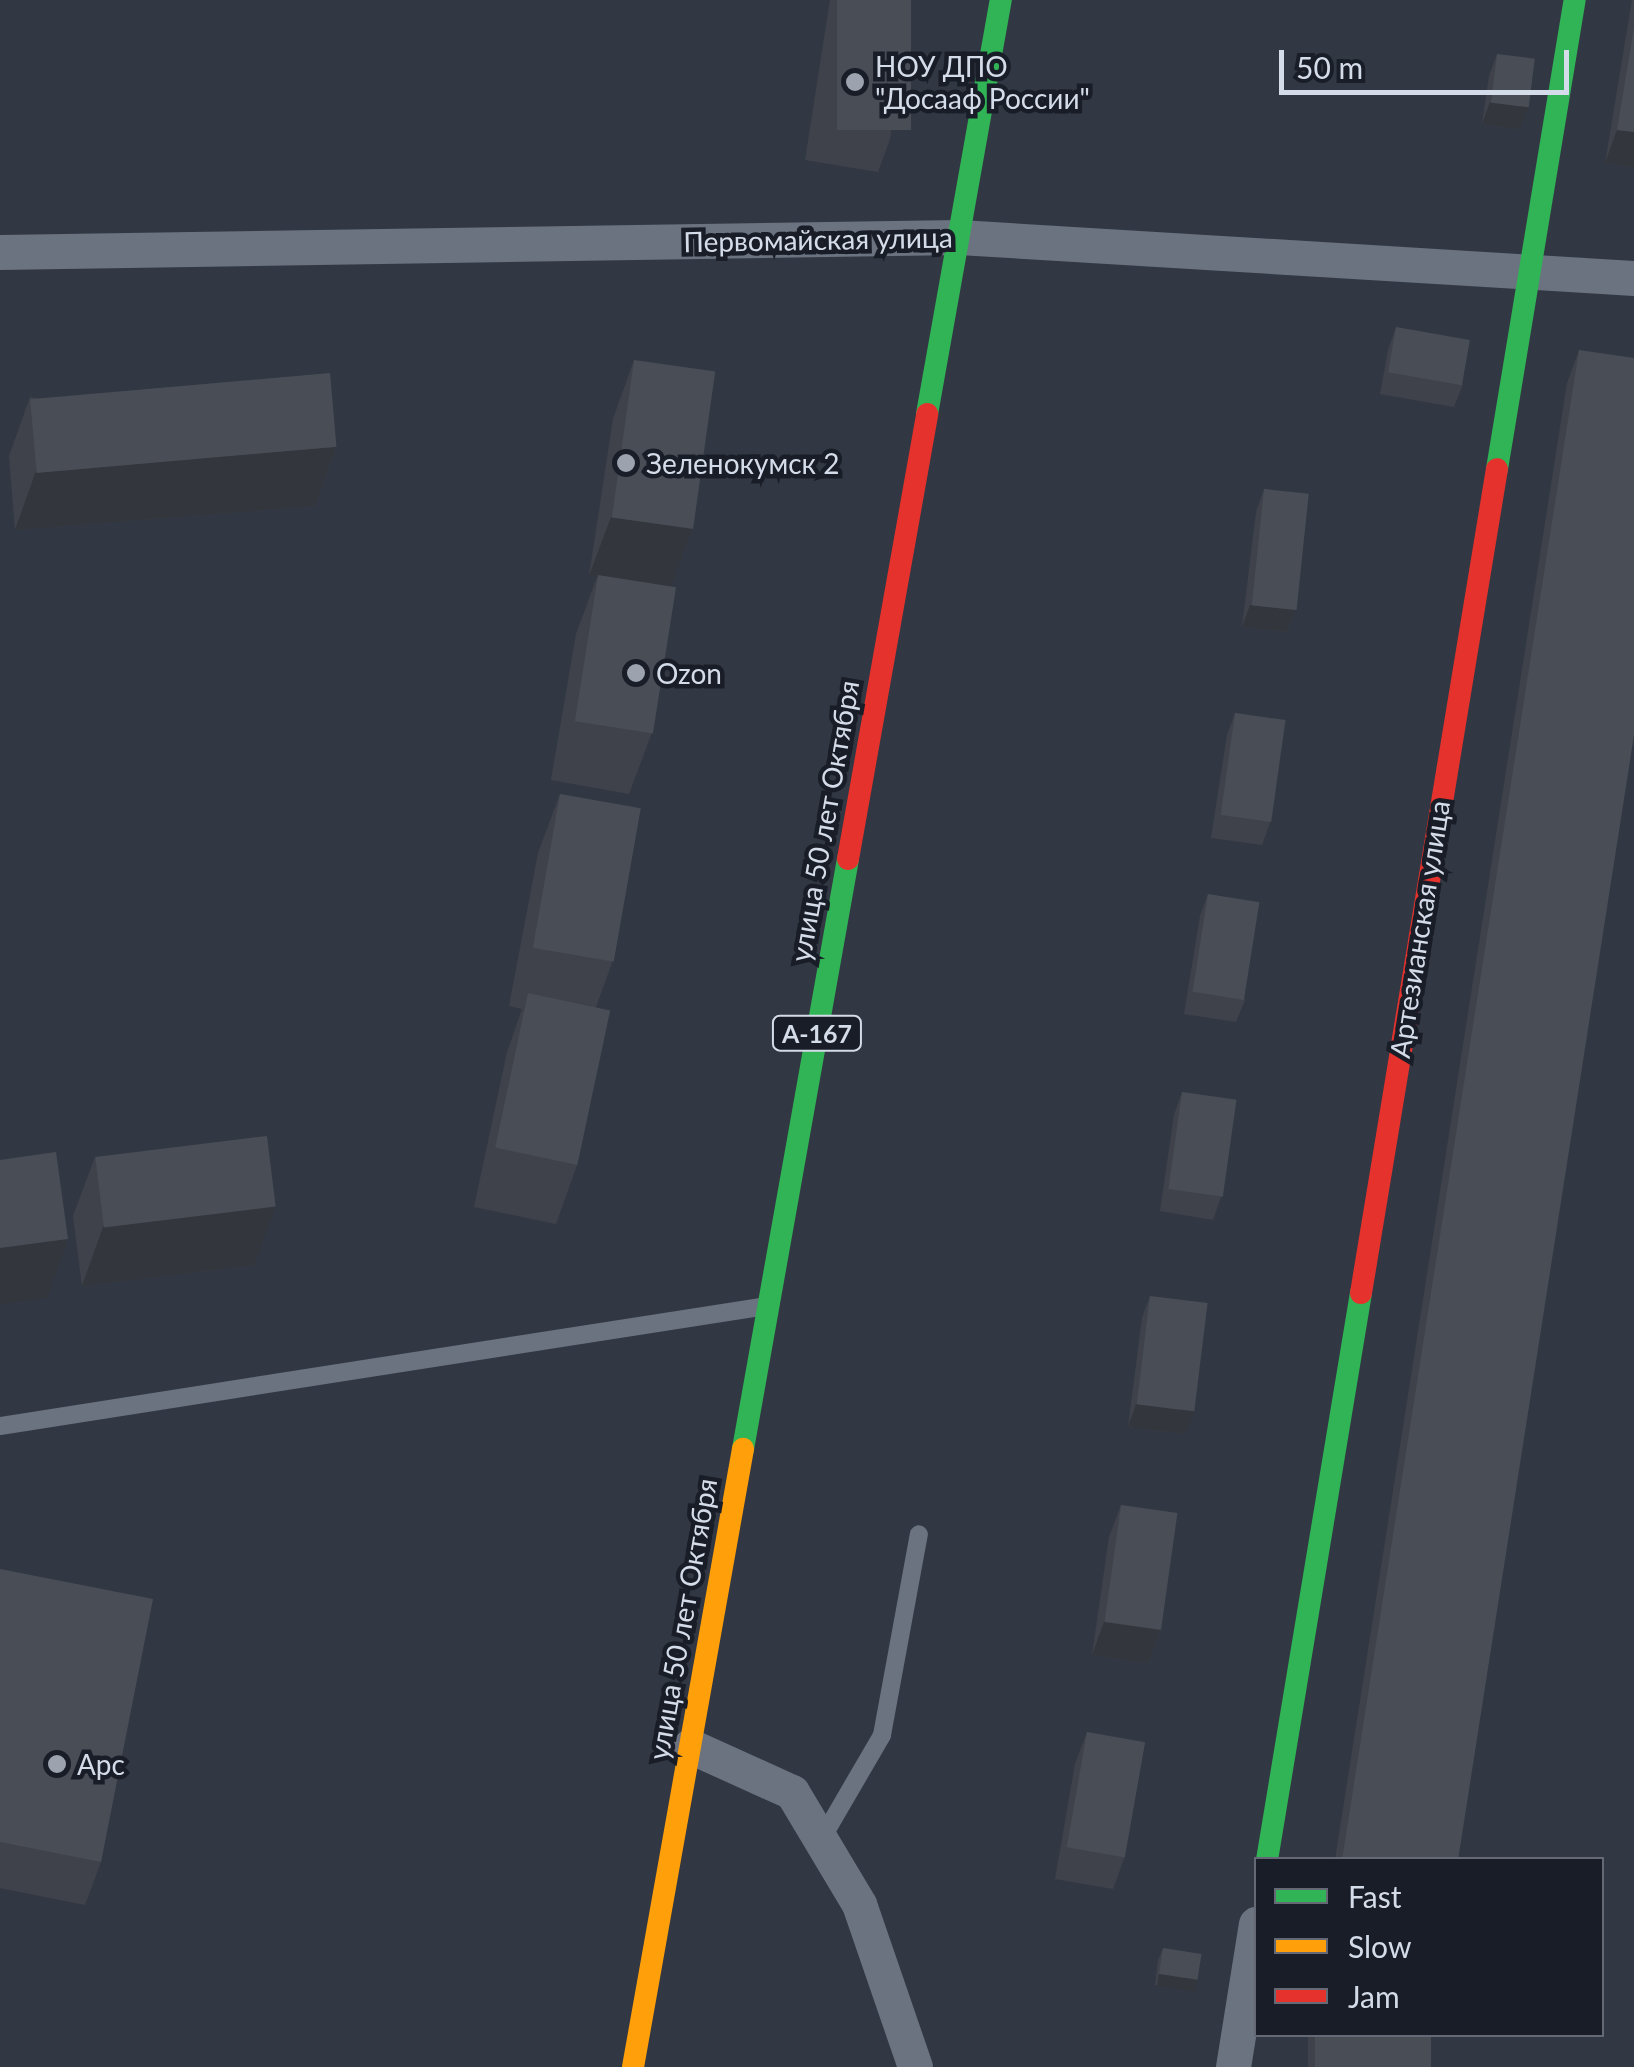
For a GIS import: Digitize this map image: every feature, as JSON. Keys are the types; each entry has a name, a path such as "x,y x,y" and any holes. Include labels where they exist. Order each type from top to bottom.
{"main road":[{"name":"улица 50 лет Октября","path":"633,2067 1001,0"},
{"name":"Артезианская улица","path":"1267,1857 1527,266 1575,0"}],"street":[{"name":"Первомайская улица","path":"0,252 959,237 1527,266 1634,278"},
{"path":"690,1746 792,1792 859,1904 915,2067"},
{"path":"1233,2067 1254,1936"}],"lane":[{"path":"0,1426 769,1305"},
{"path":"821,1840 882,1734 919,1534"}],"building":[{"name":"НОУ ДПО \"Досааф России\"","path":"837,0 911,0 911,130 837,130"},
{"path":"1634,27 1634,132 1617,130"},
{"path":"1497,54 1535,59 1529,107 1491,103"},
{"path":"1396,327 1470,340 1462,385 1388,372"},
{"path":"1579,350 1634,358 1634,735 1458,1857 1342,1857"},
{"path":"634,360 715,371 693,529 612,517"},
{"path":"330,373 336,447 37,473 30,399"},
{"path":"1264,489 1309,494 1297,610 1252,605"},
{"path":"598,575 676,587 653,734 575,721"},
{"path":"1235,713 1286,720 1271,822 1221,815"},
{"path":"560,794 641,808 614,962 533,948"},
{"path":"1208,894 1259,902 1244,1000 1193,992"},
{"path":"528,993 610,1010 577,1165 495,1148"},
{"path":"1182,1092 1236,1100 1223,1197 1168,1189"},
{"path":"267,1136 276,1206 104,1228 95,1157"},
{"path":"56,1152 68,1239 0,1248 0,1160"},
{"path":"1150,1296 1208,1303 1194,1411 1137,1404"},
{"path":"1121,1505 1177,1513 1161,1630 1105,1622"},
{"name":"Арс","path":"0,1569 153,1599 101,1862 0,1842"},
{"path":"1087,1732 1145,1742 1125,1857 1067,1847"},
{"path":"1163,1948 1202,1954 1197,1980 1159,1974"},
{"path":"1315,2037 1431,2037 1431,2067 1315,2067"}],"traffic: fast":[{"path":"927,414 1001,0"},
{"path":"1497,469 1575,0"},
{"path":"743,1449 848,859"},
{"path":"1267,1857 1361,1293"}],"traffic: slow":[{"path":"633,2067 743,1449"}],"traffic: jam":[{"path":"848,859 927,414"},
{"path":"1361,1293 1497,469"}],"place":[{"name":"НОУ ДПО \"Досааф России\"","path":"855,82"},
{"name":"Зеленокумск 2","path":"626,463"},
{"name":"Ozon","path":"636,673"},
{"name":"Арс","path":"57,1764"}]}
